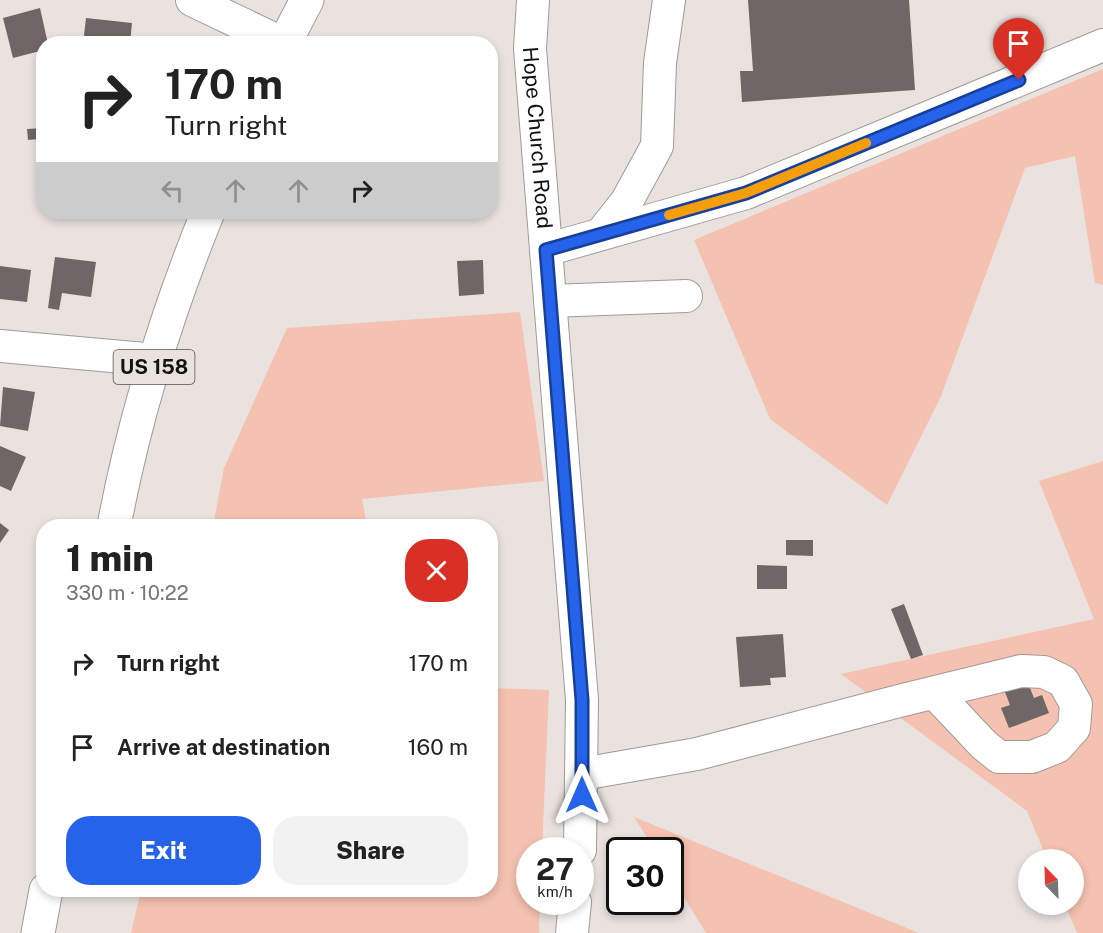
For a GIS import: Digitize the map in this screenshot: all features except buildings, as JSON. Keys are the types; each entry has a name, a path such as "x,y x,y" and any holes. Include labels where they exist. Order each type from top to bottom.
{"main road":[{"path":"288,36 307,0"},
{"name":"US 158","path":"115,519 122,486 174,296 205,219"},
{"path":"38,933 45,897"}],"street":[{"path":"192,0 267,36"},
{"name":"Hope Church Road","path":"533,0 530,50 582,700 580,837"},
{"path":"601,234 627,201 657,146 660,63 669,0"},
{"path":"546,250 746,193 1103,45"},
{"path":"550,302 686,296"},
{"path":"0,346 156,360"},
{"path":"582,774 697,754 935,693"},
{"path":"572,933 574,915"}],"shaded area":[{"path":"1103,69 1103,285 1095,283 1075,156 1025,168 941,396 887,505 770,419 694,240"},
{"path":"520,312 544,481 362,499 366,519 214,519 224,468 287,328"},
{"path":"1103,461 1103,933 1077,933 1069,915 1084,915 1084,849 1043,849 1027,811 841,674 1094,619 1039,481"},
{"path":"498,688 549,690 543,837 516,837 516,915 540,915 539,933 131,933 139,897 498,897"},
{"path":"634,817 683,837 647,837"},
{"path":"684,837 919,933 706,933 684,897"}],"slow traffic":[{"path":"669,215 746,193 866,143"}],"route":[{"path":"582,795 582,700 546,250 746,193 1019,80"}]}
